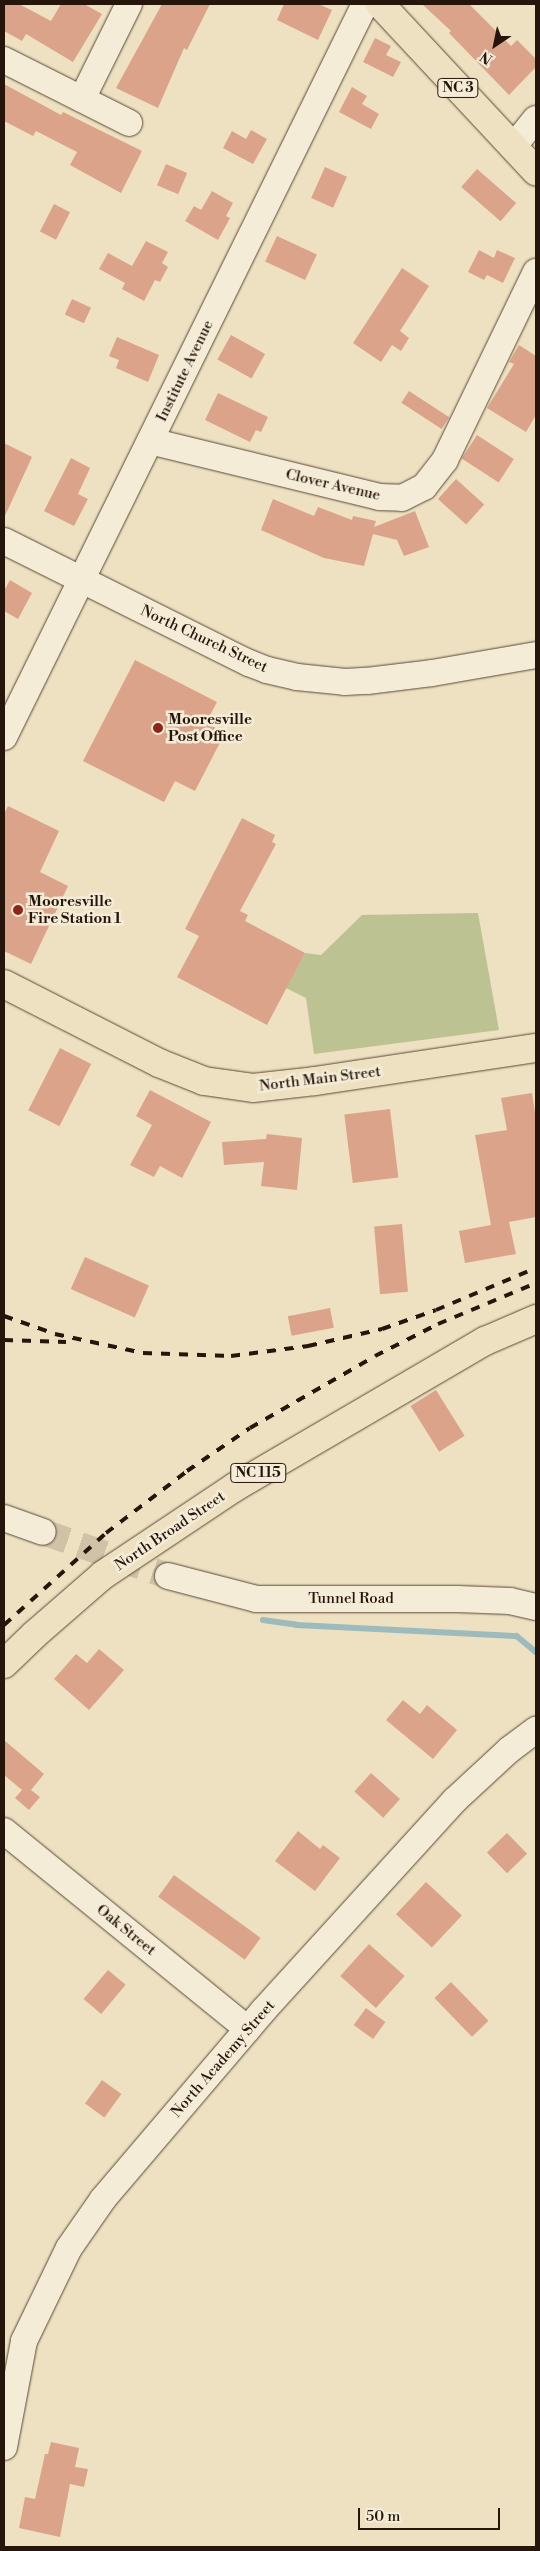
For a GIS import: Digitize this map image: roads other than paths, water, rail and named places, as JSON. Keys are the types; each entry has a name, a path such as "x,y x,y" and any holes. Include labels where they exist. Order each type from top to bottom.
{"main road":[{"name":"NC 3","path":"380,4 536,171"},
{"name":"North Main Street","path":"4,984 159,1062 204,1081 253,1088 309,1082 536,1048"},
{"name":"North Broad Street","path":"4,1664 34,1635 103,1575 235,1487 485,1341 536,1319"}],"street":[{"path":"82,99 129,4"},
{"name":"Institute Avenue","path":"4,737 365,4"},
{"path":"4,60 130,123"},
{"path":"513,146 536,120"},
{"name":"Clover Avenue","path":"150,441 379,497 402,498 424,488 445,460 536,272"},
{"name":"North Church Street","path":"4,541 249,663 266,670 297,677 345,682 367,681 432,673 536,655"},
{"path":"4,1518 42,1532"},
{"name":"Tunnel Road","path":"168,1576 256,1599 466,1599 510,1601 536,1607"},
{"name":"North Academy Street","path":"4,2447 24,2341 68,2248 103,2199 248,2029 456,1800 509,1750 536,1730"},
{"name":"Oak Street","path":"4,1831 248,2029"}],"waterway":[{"path":"263,1620 297,1625 517,1636 536,1652"}],"tunnel":[{"path":"43,1532 168,1576"}],"railway":[{"path":"4,1316 55,1334 143,1353 231,1356 308,1346 382,1329 436,1310 536,1268"},
{"path":"4,1625 106,1533 187,1471 250,1428 375,1356 438,1324 536,1283"},
{"path":"4,1340 66,1342"}],"place":[{"name":"Mooresville Post Office","path":"158,728"},
{"name":"Mooresville Fire Station 1","path":"18,910"}]}
